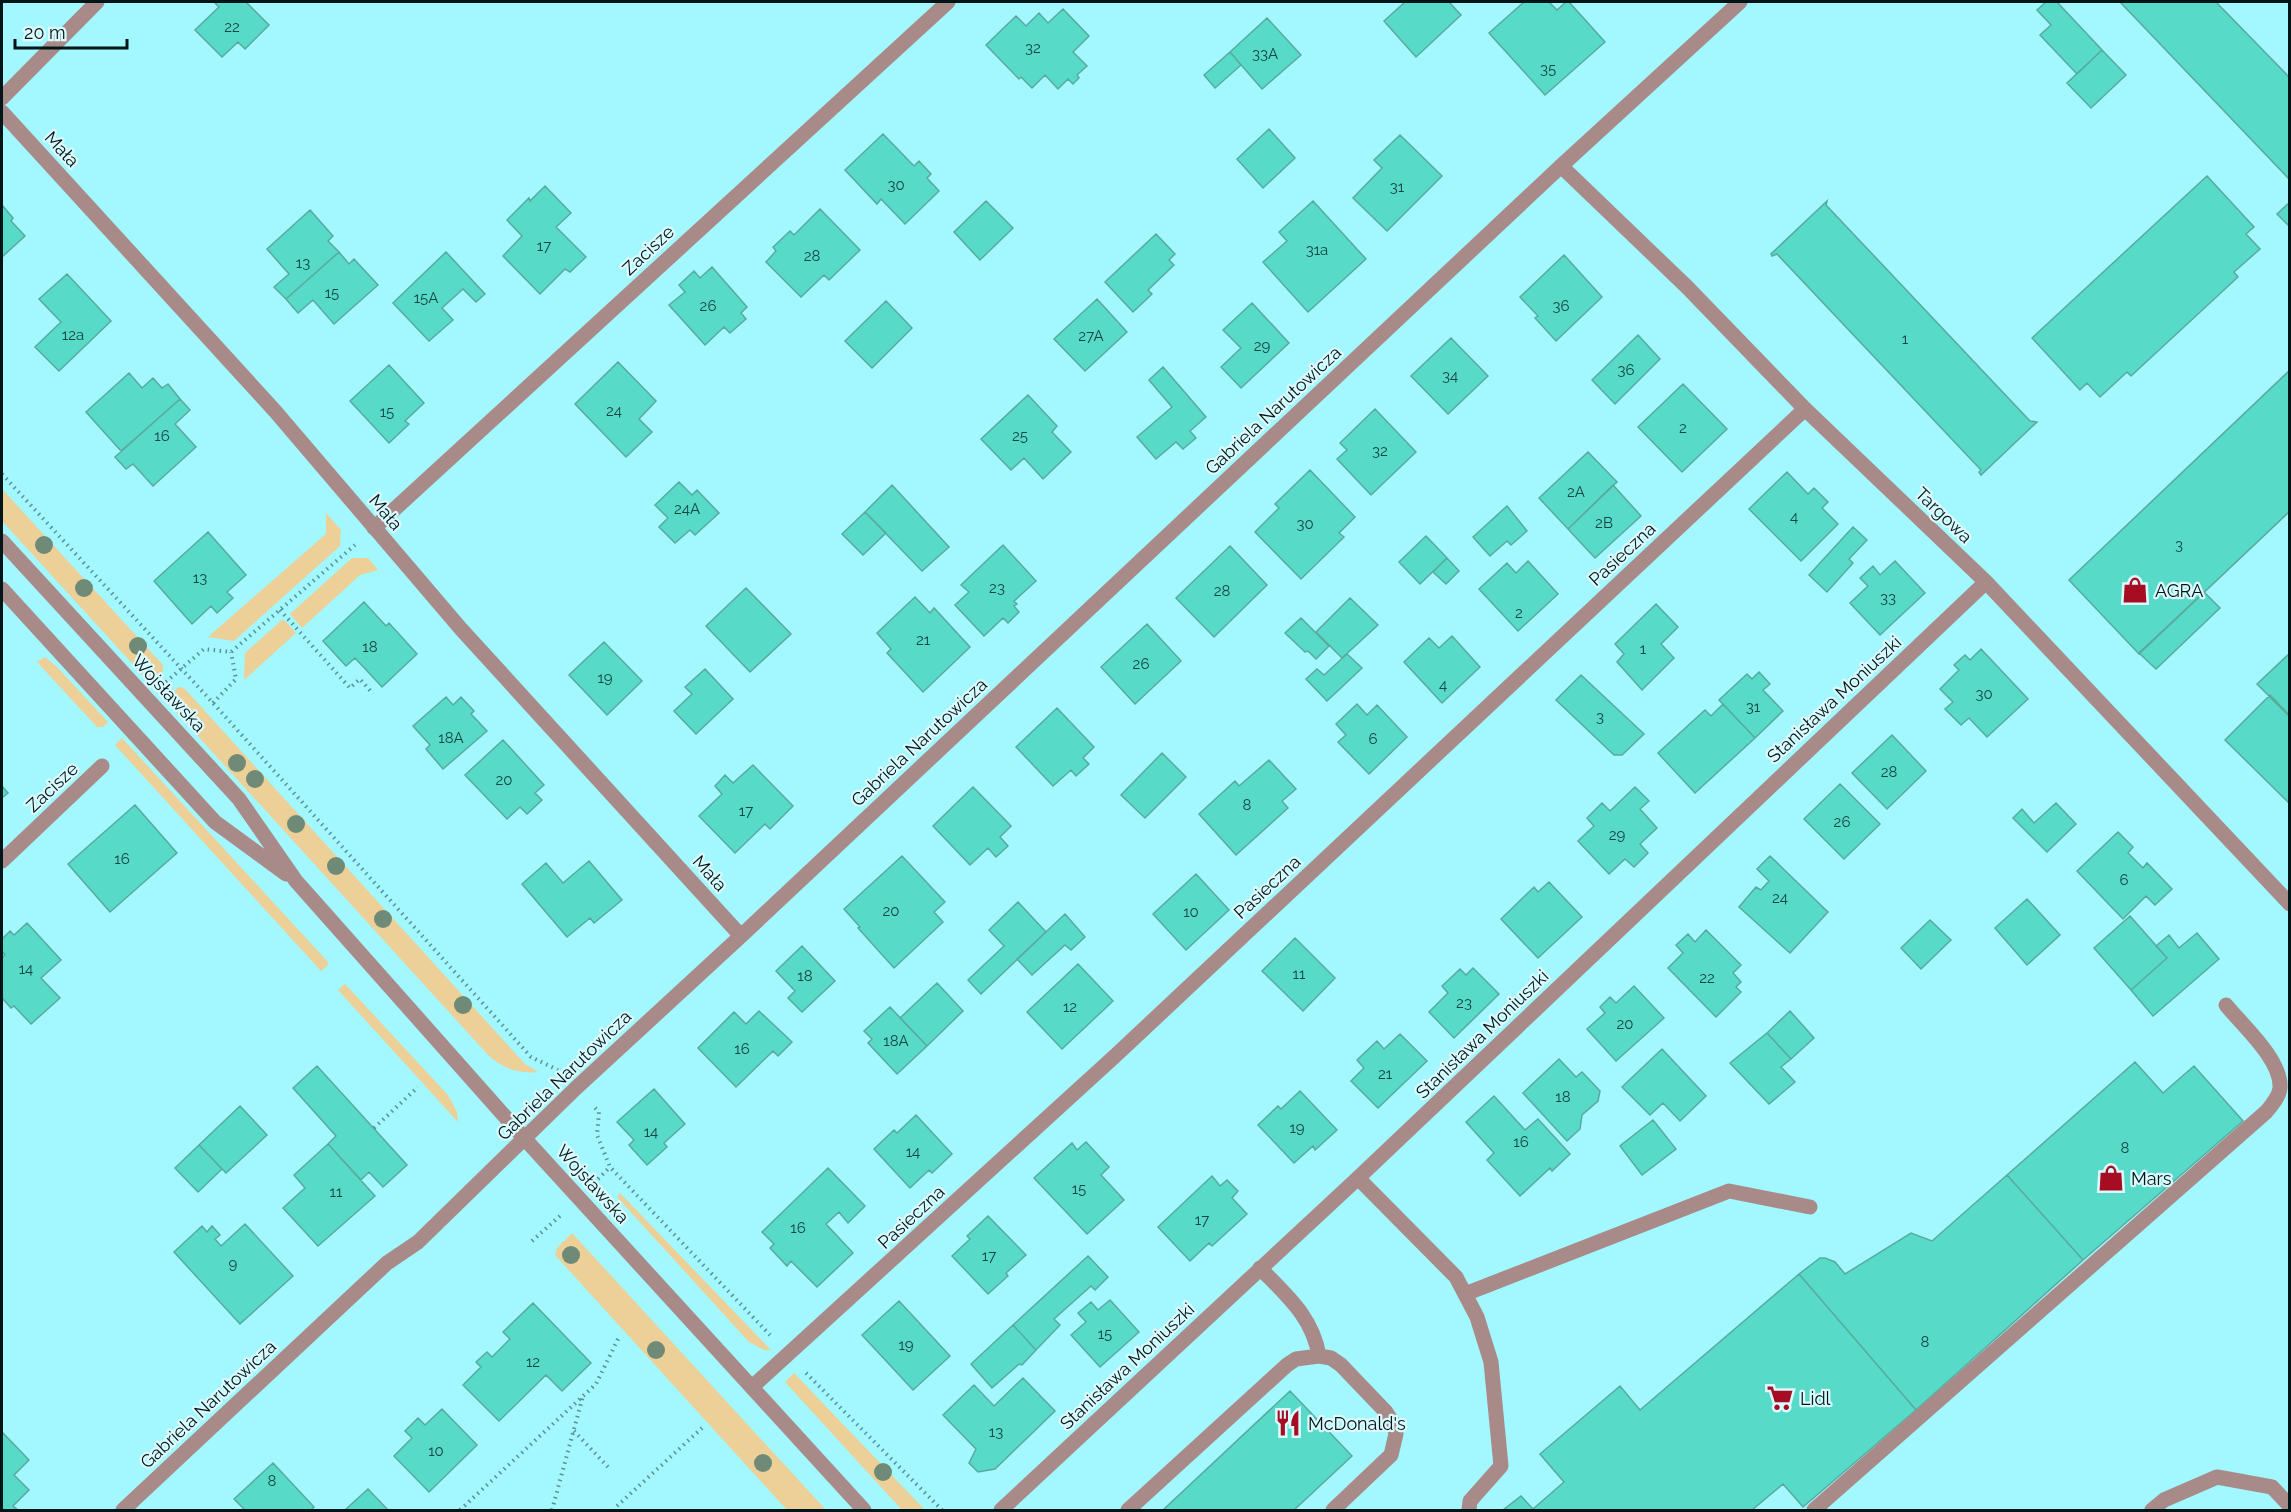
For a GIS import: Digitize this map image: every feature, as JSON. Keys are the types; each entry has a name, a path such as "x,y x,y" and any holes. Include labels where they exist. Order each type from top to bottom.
{"street":[{"path":"2,98 97,2"},
{"name":"Zacisze","path":"374,528 948,2"},
{"name":"Gabriela Narutowicza","path":"123,1510 387,1263 418,1242 524,1138 1561,166 1740,2"},
{"name":"Mała","path":"2,112 275,411 461,629 741,936"},
{"name":"Targowa","path":"1561,166 1687,287 1805,409 1986,582 2289,904"},
{"name":"Pasieczna","path":"752,1387 1115,1056 1805,409"},
{"name":"Wojsławska","path":"2,541 239,799 296,881 524,1138 864,1510"},
{"name":"Stanisława Moniuszki","path":"1001,1510 1358,1178 1986,582"},
{"name":"Wojsławska","path":"2,589 215,822 296,881"},
{"name":"Zacisze","path":"2,861 102,766"},
{"path":"1814,1510 2275,1102 2280,1089 2274,1061 2226,1005"},
{"path":"1358,1178 1456,1277 1477,1317 1491,1362 1501,1466 1470,1500 1469,1510"},
{"path":"1465,1294 1729,1191 1810,1207"},
{"path":"1260,1268 1306,1318 1317,1342 1319,1356"},
{"path":"1128,1510 1287,1365 1296,1359 1319,1356 1330,1358 1341,1365 1386,1412 1393,1423 1396,1434 1395,1446 1391,1455 1333,1510"},
{"path":"2152,1510 2164,1500 2217,1477 2272,1487 2289,1506"}],"path":[{"path":"2,474 213,703 531,1058 560,1071"},
{"path":"164,685 204,649 231,652 374,528"},
{"path":"280,610 350,688 360,679 373,694"},
{"path":"213,703 236,679 231,652"},
{"path":"374,1128 418,1087"},
{"path":"594,1108 599,1112 597,1135 610,1167 789,1355 942,1510"},
{"path":"460,1510 596,1384 620,1337"},
{"path":"552,1510 584,1394"},
{"path":"618,1506 702,1428"},
{"path":"574,1431 608,1467"}],"shaded area":[{"path":"2,489 163,665 163,671 150,683 2,521"},
{"path":"326,513 341,530 340,546 234,641 208,637 326,534"},
{"path":"352,558 368,558 378,570 360,575 302,628 290,614"},
{"path":"283,619 296,633 244,680 245,653"},
{"path":"45,657 108,722 103,727 97,727 37,662"},
{"path":"178,687 184,688 525,1064 538,1072 512,1069 489,1056 165,700"},
{"path":"122,738 328,962 328,965 321,971 115,745"},
{"path":"345,984 448,1095 457,1112 458,1122 338,990"},
{"path":"620,1193 771,1350 764,1350 749,1342 617,1197"},
{"path":"572,1233 826,1510 787,1510 555,1255 557,1248"},
{"path":"794,1373 925,1510 902,1510 785,1382"}],"building":[{"path":"214,2 246,2 269,25 245,49 238,42 222,57 195,30 219,7"},
{"path":"1405,2 1449,2 1461,15 1416,57 1384,21"},
{"path":"1524,2 1549,2 1557,10 1569,2 1605,42 1545,95 1489,33"},
{"path":"2046,2 2057,2 2102,50 2077,74 2040,35 2051,25 2037,10"},
{"path":"2120,2 2216,2 2290,78 2290,180"},
{"path":"1063,9 1089,36 1073,52 1087,66 1077,75 1079,78 1073,84 1068,79 1058,89 1045,75 1032,88 1021,77 1019,79 986,45 1016,16 1026,26 1039,13 1048,23"},
{"path":"1267,18 1301,55 1262,89 1230,52"},
{"path":"2102,50 2126,75 2091,108 2067,83"},
{"path":"1230,52 1241,65 1215,88 1204,75"},
{"path":"1269,129 1295,158 1263,188 1237,159"},
{"path":"883,134 914,166 919,161 931,174 927,178 939,191 905,224 881,199 877,204 845,170"},
{"path":"1400,135 1442,176 1387,231 1353,198 1382,168 1374,160"},
{"path":"2207,176 2254,227 2246,234 2260,249 2234,272 2238,277 2131,376 2127,372 2100,397 2087,383 2080,390 2032,338"},
{"path":"545,186 571,213 556,227 586,257 570,272 565,269 540,294 503,256 522,236 507,220"},
{"path":"986,201 1013,228 980,260 954,232"},
{"path":"1313,201 1366,259 1308,312 1263,262 1287,241 1279,232"},
{"path":"1827,201 1826,205 2030,421 2037,422 1981,475 1979,472 1981,470 1777,254 1772,256 1771,254"},
{"path":"2290,202 2290,227 2277,214"},
{"path":"2,205 13,218 11,221 25,236 2,257"},
{"path":"820,209 860,250 829,280 824,275 801,297 766,262 776,251 773,247 790,231 794,235"},
{"path":"310,210 333,236 328,241 339,252 286,299 274,287 289,274 267,249"},
{"path":"1156,234 1175,254 1169,260 1174,265 1148,290 1152,294 1133,312 1105,282"},
{"path":"339,252 349,264 354,259 378,285 334,324 313,300 298,313 286,299"},
{"path":"446,252 485,294 476,302 463,289 442,308 453,320 429,341 393,303"},
{"path":"1564,255 1602,297 1556,341 1535,318 1538,316 1520,297"},
{"path":"712,267 747,307 741,313 746,319 730,333 724,327 705,345 669,305 685,292 679,285 694,271 700,278"},
{"path":"67,274 111,321 59,371 35,347 61,322 39,299"},
{"path":"1097,299 1127,332 1085,371 1054,339"},
{"path":"886,301 912,328 872,368 845,341"},
{"path":"1252,303 1289,343 1241,388 1221,367 1241,348 1223,330"},
{"path":"1638,335 1660,359 1615,404 1592,380"},
{"path":"1451,338 1488,376 1448,414 1411,376"},
{"path":"618,362 656,401 639,419 652,432 626,457 575,404"},
{"path":"389,365 424,403 405,421 409,424 389,443 350,401"},
{"path":"1163,367 1206,417 1190,431 1196,438 1183,449 1176,442 1156,459 1137,437 1172,407 1149,380"},
{"path":"2290,370 2290,511 2139,654 2069,580"},
{"path":"129,373 142,388 153,378 162,388 168,384 180,399 121,451 86,412"},
{"path":"1683,384 1727,429 1682,472 1638,427"},
{"path":"1028,395 1057,426 1052,432 1071,452 1043,479 1024,458 1011,470 981,439"},
{"path":"180,399 190,410 175,424 196,447 153,486 133,464 126,469 115,457"},
{"path":"1375,409 1416,452 1371,495 1337,459 1347,450 1340,443"},
{"path":"1588,452 1617,482 1568,529 1539,498"},
{"path":"1310,470 1355,517 1339,533 1344,537 1301,579 1255,532 1279,508 1275,504"},
{"path":"1787,472 1808,494 1814,488 1828,502 1822,508 1838,524 1801,561 1749,509"},
{"path":"679,482 692,495 697,490 719,513 695,535 690,530 675,543 659,527 668,518 655,505"},
{"path":"892,485 949,547 922,571 865,512"},
{"path":"1613,485 1641,516 1595,558 1568,529"},
{"path":"1507,506 1527,531 1511,545 1507,541 1490,556 1473,537"},
{"path":"865,512 886,533 863,555 842,534"},
{"path":"1853,527 1867,540 1849,559 1853,563 1827,592 1809,575"},
{"path":"208,532 246,575 227,592 233,598 217,613 211,606 192,624 154,581"},
{"path":"1426,536 1447,558 1420,584 1399,562"},
{"path":"1003,545 1036,581 1014,601 1017,604 1014,606 1019,612 1008,623 1003,618 984,636 955,605 969,592 961,585"},
{"path":"1230,546 1267,585 1214,637 1176,598"},
{"path":"1447,558 1459,571 1446,584 1433,572"},
{"path":"1528,561 1558,594 1518,631 1479,589 1507,563 1516,573"},
{"path":"1895,561 1925,593 1880,635 1850,603 1868,586 1860,578 1873,566 1880,575"},
{"path":"746,588 791,634 750,672 706,626"},
{"path":"2204,592 2220,608 2156,669 2139,653"},
{"path":"915,597 930,613 934,608 970,647 923,692 887,653 891,649 877,633"},
{"path":"1350,598 1378,625 1342,658 1316,632"},
{"path":"364,602 386,626 389,623 417,654 382,687 355,658 346,666 323,641"},
{"path":"1656,604 1678,627 1661,644 1674,658 1642,690 1617,662 1624,654 1615,644"},
{"path":"1301,618 1329,646 1316,659 1285,633"},
{"path":"1147,624 1181,661 1135,704 1101,667"},
{"path":"1452,636 1480,667 1442,703 1404,662 1429,638 1439,648"},
{"path":"604,642 642,681 607,715 569,675"},
{"path":"1981,649 2028,699 1987,737 1969,718 1961,725 1945,709 1953,702 1940,689 1959,670 1954,665 1965,655 1970,660"},
{"path":"2290,653 2290,717 2257,684"},
{"path":"1347,654 1362,668 1327,701 1306,679 1317,669 1324,675"},
{"path":"705,669 733,699 696,734 674,711 692,694 685,687"},
{"path":"1759,672 1770,684 1763,690 1783,711 1755,738 1719,700 1747,674 1752,679"},
{"path":"1581,675 1644,734 1622,755 1614,755 1556,700"},
{"path":"2270,695 2290,716 2290,804 2225,740"},
{"path":"446,697 453,705 461,697 474,711 471,714 487,731 443,769 426,749 430,745 413,726"},
{"path":"1357,704 1367,715 1377,705 1407,737 1369,774 1338,742 1346,735 1336,724"},
{"path":"1723,704 1755,738 1695,793 1658,753 1705,710 1711,716"},
{"path":"1057,708 1094,747 1083,758 1089,764 1076,776 1071,770 1053,786 1016,747"},
{"path":"1892,735 1926,771 1887,809 1852,773"},
{"path":"503,740 544,785 535,793 542,800 527,814 520,807 507,819 465,775"},
{"path":"1162,753 1186,777 1145,818 1121,795"},
{"path":"1269,760 1296,789 1282,801 1288,808 1236,855 1199,814 1235,781 1239,786"},
{"path":"753,765 793,806 770,829 765,824 735,853 699,816 722,794 715,786 725,775 733,783"},
{"path":"1840,784 1880,824 1844,859 1804,819"},
{"path":"2,786 8,793 2,798"},
{"path":"973,787 1011,826 1000,837 1008,846 996,857 988,848 970,865 933,826"},
{"path":"1635,787 1649,801 1640,809 1657,828 1640,844 1648,853 1634,867 1625,859 1609,874 1578,841 1594,826 1587,818 1602,803 1610,811"},
{"path":"2056,803 2076,824 2047,852 2013,818 2022,809 2034,823"},
{"path":"135,805 177,853 110,912 68,864"},
{"path":"2118,832 2133,847 2128,853 2143,868 2147,863 2172,889 2155,905 2146,896 2123,919 2077,871"},
{"path":"902,856 945,902 934,912 943,922 894,968 844,909"},
{"path":"1770,856 1828,912 1790,953 1739,907 1756,887 1761,890 1769,881 1757,869"},
{"path":"589,861 622,900 594,923 590,918 567,937 522,884 546,863 563,883"},
{"path":"1196,874 1229,910 1186,950 1153,914"},
{"path":"1549,882 1582,917 1538,958 1501,919 1534,887 1538,892"},
{"path":"2027,899 2060,935 2027,965 1995,928"},
{"path":"1018,902 1046,932 981,994 968,980 1004,946 989,930"},
{"path":"1065,914 1085,937 1071,950 1065,945 1032,975 1017,959"},
{"path":"2130,916 2167,958 2131,990 2094,948"},
{"path":"1930,920 1951,940 1921,969 1901,948"},
{"path":"27,923 61,960 41,978 60,998 31,1024 14,1006 11,1008 2,998 2,958 5,955 2,951 2,939 10,931 14,935"},
{"path":"1706,930 1741,965 1733,973 1741,982 1736,987 1741,992 1716,1017 1668,968 1683,953 1676,945 1688,934 1695,942"},
{"path":"2197,933 2219,959 2153,1016 2131,990 2167,958 2156,946 2169,935 2179,948"},
{"path":"1295,938 1335,978 1303,1011 1262,971"},
{"path":"802,946 835,981 802,1012 788,998 795,991 776,971"},
{"path":"1078,964 1113,1001 1062,1049 1027,1012"},
{"path":"1473,968 1499,994 1454,1038 1429,1012 1448,993 1442,986 1460,969 1466,975"},
{"path":"937,983 963,1011 927,1046 900,1018"},
{"path":"1634,986 1664,1018 1616,1061 1587,1029 1605,1013 1600,1007 1610,997 1616,1003"},
{"path":"890,1007 927,1046 897,1074 868,1043 872,1039 864,1031"},
{"path":"759,1011 792,1042 778,1056 773,1051 736,1087 698,1048 734,1012 746,1024"},
{"path":"1790,1011 1814,1038 1791,1059 1767,1033"},
{"path":"1767,1033 1791,1059 1781,1067 1795,1082 1769,1104 1730,1063"},
{"path":"1400,1034 1427,1061 1378,1108 1351,1081 1364,1068 1357,1060 1377,1041 1384,1049"},
{"path":"1662,1049 1706,1096 1680,1121 1663,1103 1650,1115 1622,1087"},
{"path":"1559,1059 1576,1077 1582,1072 1600,1091 1598,1101 1582,1115 1580,1129 1567,1141 1523,1093"},
{"path":"2135,1062 2163,1093 2194,1066 2243,1121 2083,1260 2007,1175"},
{"path":"317,1066 407,1165 383,1187 369,1172 361,1180 328,1144 336,1136 293,1088"},
{"path":"654,1089 685,1124 664,1143 667,1147 647,1165 629,1145 634,1140 617,1122"},
{"path":"1300,1091 1337,1130 1315,1150 1313,1146 1294,1163 1258,1125 1278,1106 1281,1109"},
{"path":"1494,1096 1525,1130 1538,1119 1570,1154 1552,1171 1550,1168 1520,1196 1487,1160 1494,1153 1466,1122"},
{"path":"240,1106 267,1135 226,1173 199,1145"},
{"path":"916,1115 952,1154 932,1173 929,1170 910,1188 874,1149 894,1130 897,1133"},
{"path":"1653,1120 1676,1149 1642,1175 1620,1146"},
{"path":"1086,1142 1109,1167 1101,1175 1124,1200 1087,1234 1034,1178 1072,1143 1077,1150"},
{"path":"328,1144 375,1196 318,1246 283,1208 305,1188 294,1175"},
{"path":"199,1145 222,1169 198,1192 175,1168"},
{"path":"828,1168 865,1206 848,1223 839,1212 826,1224 853,1253 817,1287 791,1261 787,1266 770,1248 774,1244 762,1232"},
{"path":"2007,1175 2083,1260 1916,1410 1799,1274 1820,1258 1825,1258 1835,1262 1845,1274 1911,1233 1932,1241"},
{"path":"1212,1176 1220,1186 1227,1180 1238,1191 1232,1198 1247,1214 1212,1246 1209,1243 1190,1261 1158,1227"},
{"path":"988,1216 1026,1255 988,1294 952,1256 970,1239 967,1236"},
{"path":"245,1224 293,1276 240,1324 174,1252 202,1226 207,1232 212,1226 220,1235 215,1239 221,1246"},
{"path":"1088,1256 1108,1277 1095,1290 1091,1286 1054,1319 1060,1325 1036,1350 1013,1325"},
{"name":"Lidl","path":"1799,1274 1916,1410 1803,1507 1783,1484 1752,1510 1503,1510 1521,1496 1533,1509 1564,1482 1540,1454 1620,1386 1640,1410"},
{"path":"1110,1300 1139,1332 1100,1367 1071,1335 1086,1322 1078,1313 1091,1302 1098,1310"},
{"path":"899,1301 950,1356 913,1390 862,1335"},
{"path":"533,1303 591,1363 562,1391 546,1375 499,1421 463,1385 481,1367 476,1362 487,1352 492,1357 510,1339 503,1332"},
{"path":"1013,1325 1036,1350 1022,1365 1019,1364 992,1388 971,1364"},
{"path":"1023,1378 1055,1411 995,1469 978,1472 969,1463 976,1449 943,1415 974,1385 994,1406"},
{"name":"McDonald's","path":"1290,1391 1352,1456 1294,1510 1163,1510"},
{"path":"442,1409 477,1445 429,1492 394,1456 412,1438 405,1431 418,1418 425,1425"},
{"path":"2,1432 29,1460 14,1475 29,1490 13,1506 18,1510 2,1510"},
{"path":"273,1463 314,1507 311,1510 245,1510 234,1499"},
{"path":"368,1489 388,1510 346,1509"}],"place":[{"name":"AGRA","path":"2135,590"},
{"name":"Mars","path":"2111,1178"},
{"name":"Lidl","path":"1780,1398"},
{"name":"McDonald's","path":"1288,1423"}]}
